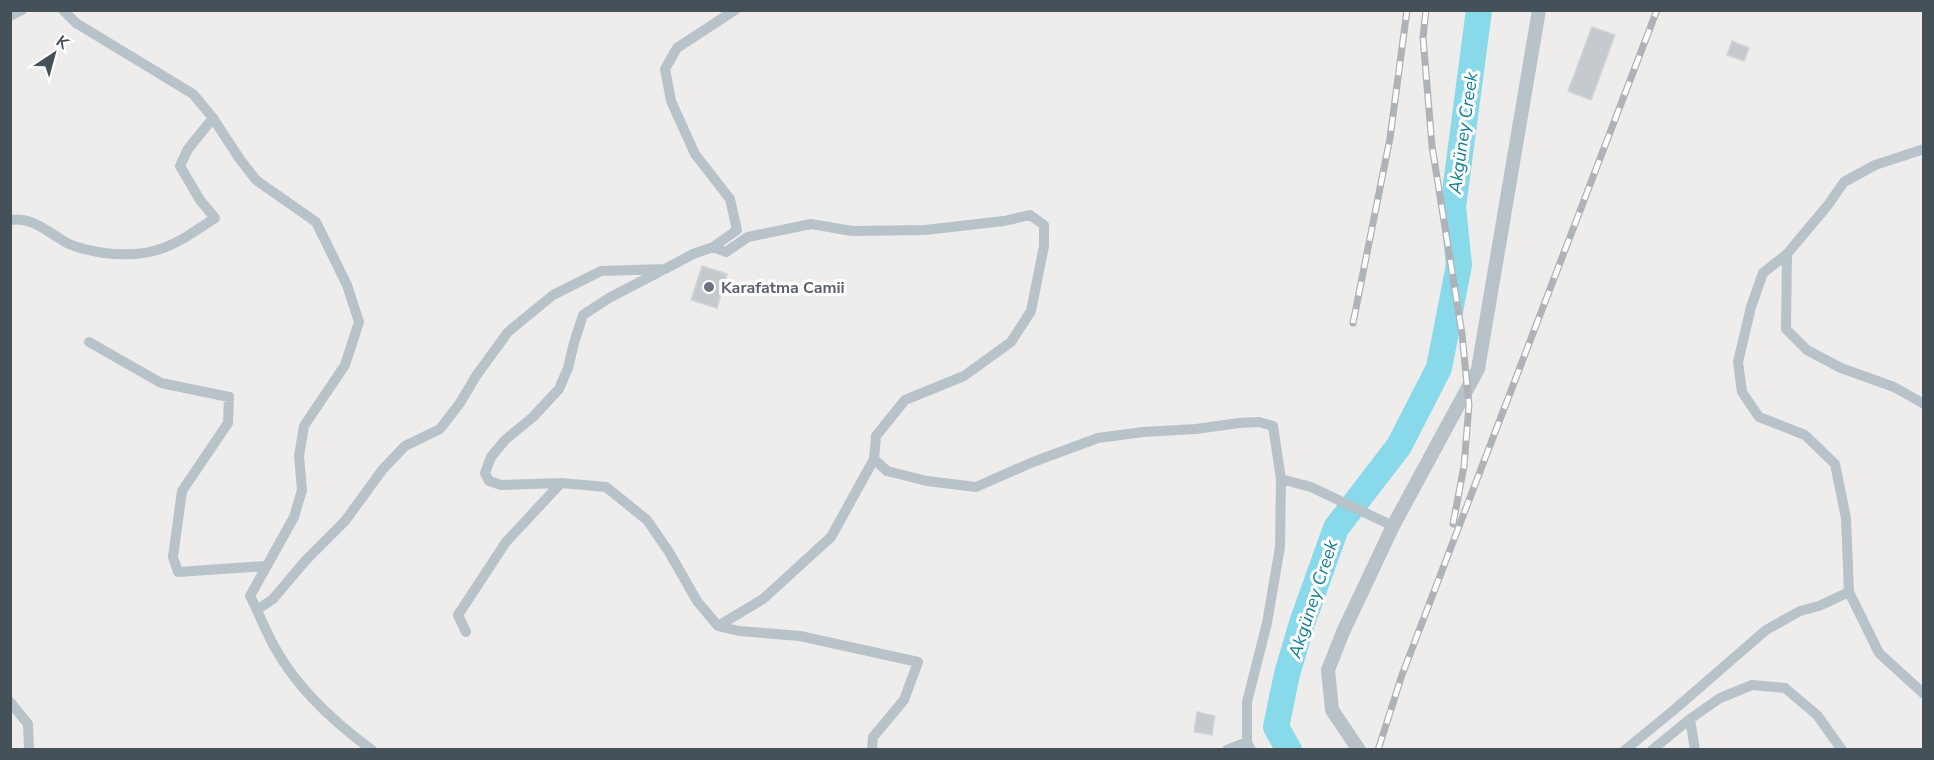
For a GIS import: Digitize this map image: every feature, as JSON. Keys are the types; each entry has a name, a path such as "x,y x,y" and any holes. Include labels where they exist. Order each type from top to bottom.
{"street":[{"path":"10,16 22,10"},
{"path":"63,10 76,23 193,94 213,118 238,158 256,180 316,222 347,285 358,322 345,365 304,426 299,456 302,489 294,517 250,596 275,648 298,681 327,712 372,750"},
{"path":"735,10 677,48 665,69 671,101 695,154 730,199 737,230 713,247 693,254 609,298 583,315 568,368 559,389 533,417 504,440 491,457 485,473 489,482 501,485 561,483 606,487 647,520 669,552 697,601 718,626 739,631 800,636 918,662 904,700 873,737 872,750"},
{"path":"1359,750 1332,710 1328,670 1343,632 1393,526 1478,369 1539,10"},
{"path":"10,220 32,221 69,244 87,251 142,255 167,247 215,218 200,200 180,166 188,149 213,118"},
{"path":"1923,148 1875,165 1844,182 1787,254 1763,273 1751,307 1738,362 1742,392 1759,417 1805,435 1835,464 1846,518 1849,592 1879,653 1923,694"},
{"path":"713,247 726,252 748,237 812,224 852,231 925,230 1004,221 1030,215 1044,225 1044,246 1031,310 1011,342 964,376 905,400 876,436 874,459 831,537 763,599 718,626"},
{"path":"1787,254 1786,329 1807,350 1841,368 1894,387 1923,404"},
{"path":"257,610 273,599 306,560 345,521 383,469 405,446 440,429 460,404 476,376 508,332 553,295 601,271 665,269"},
{"path":"89,342 161,383 229,397 228,423 182,491 173,557 178,572 265,566"},
{"path":"874,459 886,471 927,481 976,487 1033,462 1098,438 1239,423 1259,422 1273,426 1281,478 1280,547 1268,623 1247,702 1249,746 1227,750"},
{"path":"1281,478 1337,498 1393,526"},
{"path":"466,632 458,615 506,542 561,483"},
{"path":"1625,750 1766,630 1800,611 1819,606 1849,592"},
{"path":"1652,750 1720,698 1752,685 1785,688 1817,716 1842,750"},
{"path":"10,702 28,724 29,750"},
{"path":"1690,719 1695,750"}],"building":[{"path":"1592,27 1615,35 1591,100 1568,91"},
{"path":"1732,41 1749,48 1744,61 1727,55"},
{"name":"Karafatma Camii","path":"702,266 727,274 717,308 691,300"},
{"path":"1197,712 1215,716 1212,735 1194,732"}],"waterway":[{"name":"Akgüney Creek","path":"1289,750 1276,727 1287,674 1302,623 1336,528 1399,446 1439,368 1459,265 1453,207 1479,10"}],"railway":[{"path":"1353,323 1390,138 1407,10"},
{"path":"1426,10 1423,37 1432,146 1462,334 1469,405 1464,466 1453,524"},
{"path":"1378,750 1402,675 1657,10"}],"place":[{"name":"Karafatma Camii","path":"709,287"}]}
